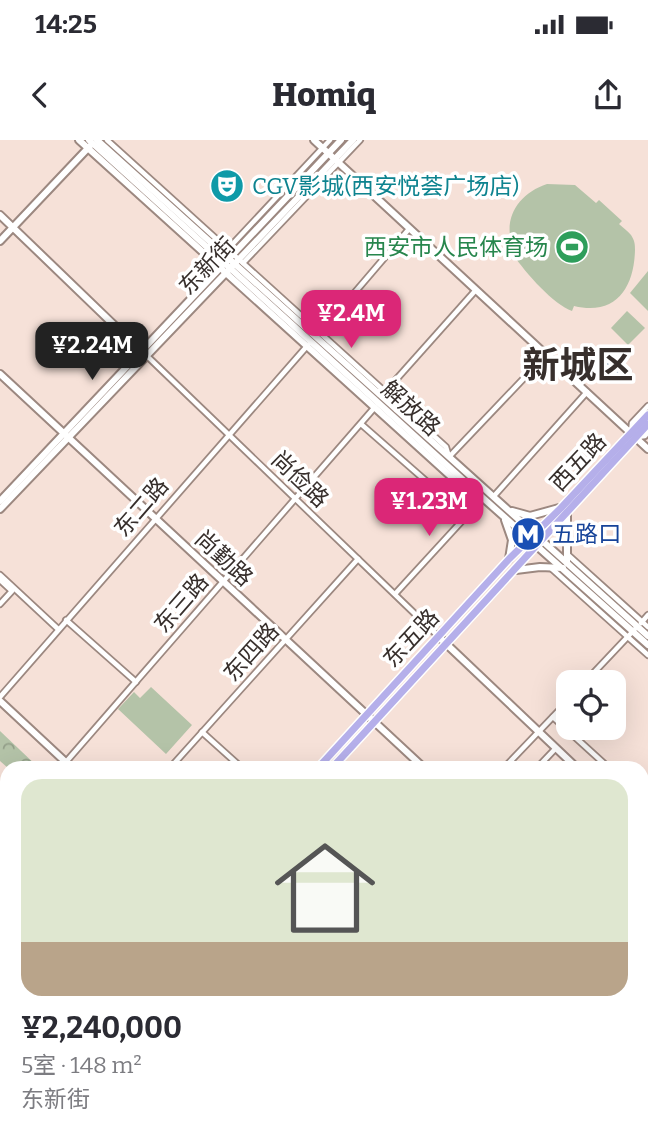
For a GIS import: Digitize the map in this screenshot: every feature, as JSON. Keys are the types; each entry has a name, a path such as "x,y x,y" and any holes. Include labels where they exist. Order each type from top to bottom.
{"main road":[{"name":"解放路","path":"79,140 92,142 230,261 504,518 536,540"},
{"path":"314,140 648,449"},
{"name":"东新街","path":"230,261 325,150 341,140"},
{"name":"东新街","path":"0,509 230,261 336,161 353,140"},
{"path":"0,241 92,142"},
{"name":"尚俭路","path":"0,215 143,352"},
{"path":"230,261 380,400 435,462 456,481 483,498"},
{"name":"尚勤路","path":"0,374 416,761"},
{"name":"解放路","path":"380,400 494,496 536,540 635,629 648,645"},
{"name":"西五路","path":"536,540 633,435 648,415"},
{"name":"西五路","path":"633,435 648,424"},
{"name":"东新街","path":"0,501 66,435"},
{"path":"434,452 435,462"},
{"path":"509,510 530,516 564,511 565,566 516,570"},
{"path":"504,518 512,540 509,559"},
{"name":"东五路","path":"324,761 509,559 536,540"},
{"name":"东五路","path":"338,761 516,570 536,540"},
{"name":"解放路","path":"635,629 648,636"},
{"name":"尚俭路","path":"439,636 569,761"},
{"path":"0,699 64,761"}],"street":[{"path":"107,140 230,261"},
{"path":"325,150 330,140"},
{"path":"336,161 360,140"},
{"name":"东二路","path":"0,699 65,620 410,229"},
{"name":"东三路","path":"66,761 475,291"},
{"name":"尚俭路","path":"143,352 439,636"},
{"path":"449,457 547,355"},
{"path":"494,496 587,392"},
{"path":"648,405 632,423 633,435 645,436 648,432"},
{"path":"361,424 466,516"},
{"path":"395,594 483,498"},
{"path":"566,554 635,629 648,655"},
{"name":"东四路","path":"176,761 358,559"},
{"path":"550,567 635,629 648,627"},
{"path":"0,577 12,591 0,604"},
{"path":"0,577 58,629"},
{"path":"596,670 648,615"},
{"path":"65,620 136,682"},
{"path":"511,761 556,714"},
{"path":"553,717 601,761"},
{"path":"202,732 234,761"},
{"path":"544,761 556,748"}],"green space":[{"name":"西安市人民体育场","path":"547,184 575,185 596,203 599,200 622,221 619,224 632,237 635,250 631,276 620,296 611,303 589,308 574,306 572,311 564,307 537,284 509,248 512,245 510,224 516,207 529,193"},
{"path":"648,271 648,311 630,293"},
{"path":"627,311 645,328 628,345 611,328"},
{"path":"151,687 192,725 166,754 118,709 134,692 140,698"},
{"path":"0,731 32,761 0,761"}],"water":[{"path":"608,349 631,371 622,380 599,358"}],"place":[{"name":"CGV影城(西安悦荟广场店)","path":"227,186"},
{"name":"西安市人民体育场","path":"572,247"},
{"name":"五路口","path":"528,534"}],"district":[{"name":"新城区","path":"578,365"}]}
